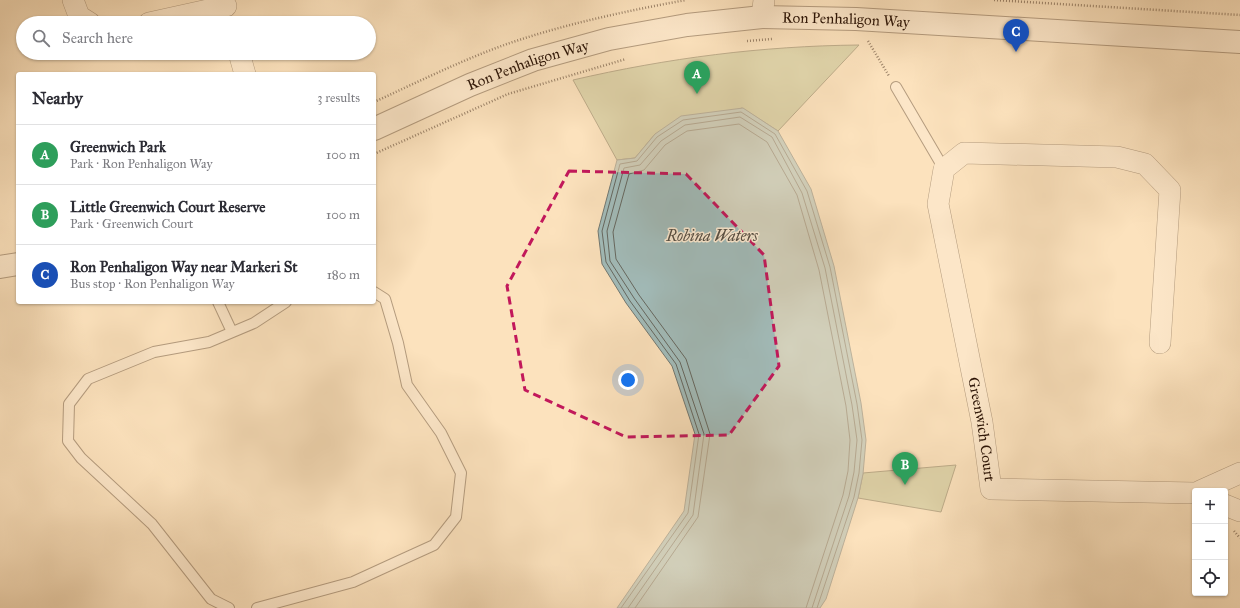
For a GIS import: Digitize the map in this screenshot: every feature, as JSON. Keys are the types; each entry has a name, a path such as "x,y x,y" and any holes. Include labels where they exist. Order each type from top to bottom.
{"street":[{"path":"73,0 79,16"},
{"name":"Ron Penhaligon Way","path":"376,128 470,85 540,58 609,39 763,9 856,19 1240,42"},
{"path":"192,16 228,10"},
{"path":"241,60 244,72"},
{"path":"944,169 964,153 1117,157 1145,164 1170,190 1160,343"},
{"name":"Greenwich Court","path":"944,169 938,204 982,422 991,489 1192,493"},
{"path":"0,267 16,264"},
{"path":"1207,488 1240,473"},
{"path":"1228,506 1240,511"}],"lane":[{"path":"896,87 944,169"},
{"path":"257,608 354,582 434,544 456,517 460,473 441,433 407,385 398,343 384,300 376,294"},
{"path":"219,304 232,332"},
{"path":"229,608 211,599 152,524 81,458 68,441 69,404 88,379 154,352 209,342 254,323 283,304"}],"path":[{"path":"994,0 1240,15"},
{"path":"743,41 778,39"},
{"path":"860,41 876,42"},
{"path":"868,41 896,87"},
{"path":"376,153 508,94 632,57"}],"highlighted area":[{"path":"569,171 686,174 764,255 779,366 729,435 626,437 525,390 507,286"}],"green space":[{"path":"859,45 778,131 742,108 655,134 635,158 617,160 573,80 644,65 715,55 787,48"},
{"path":"956,465 941,512 858,498 863,473"}],"water":[{"name":"Robina Waters","path":"743,108 778,131 811,189 834,266 861,403 866,440 863,474 858,498 826,599 820,608 617,608 684,511 695,434 672,366 626,303 602,264 598,231 617,160 635,158 655,134 681,116"}],"place":[{"name":"Ron Penhaligon Way near Markeri St","path":"1016,52"},
{"name":"Greenwich Park","path":"697,94"},
{"name":"Little Greenwich Court Reserve","path":"905,485"}]}
